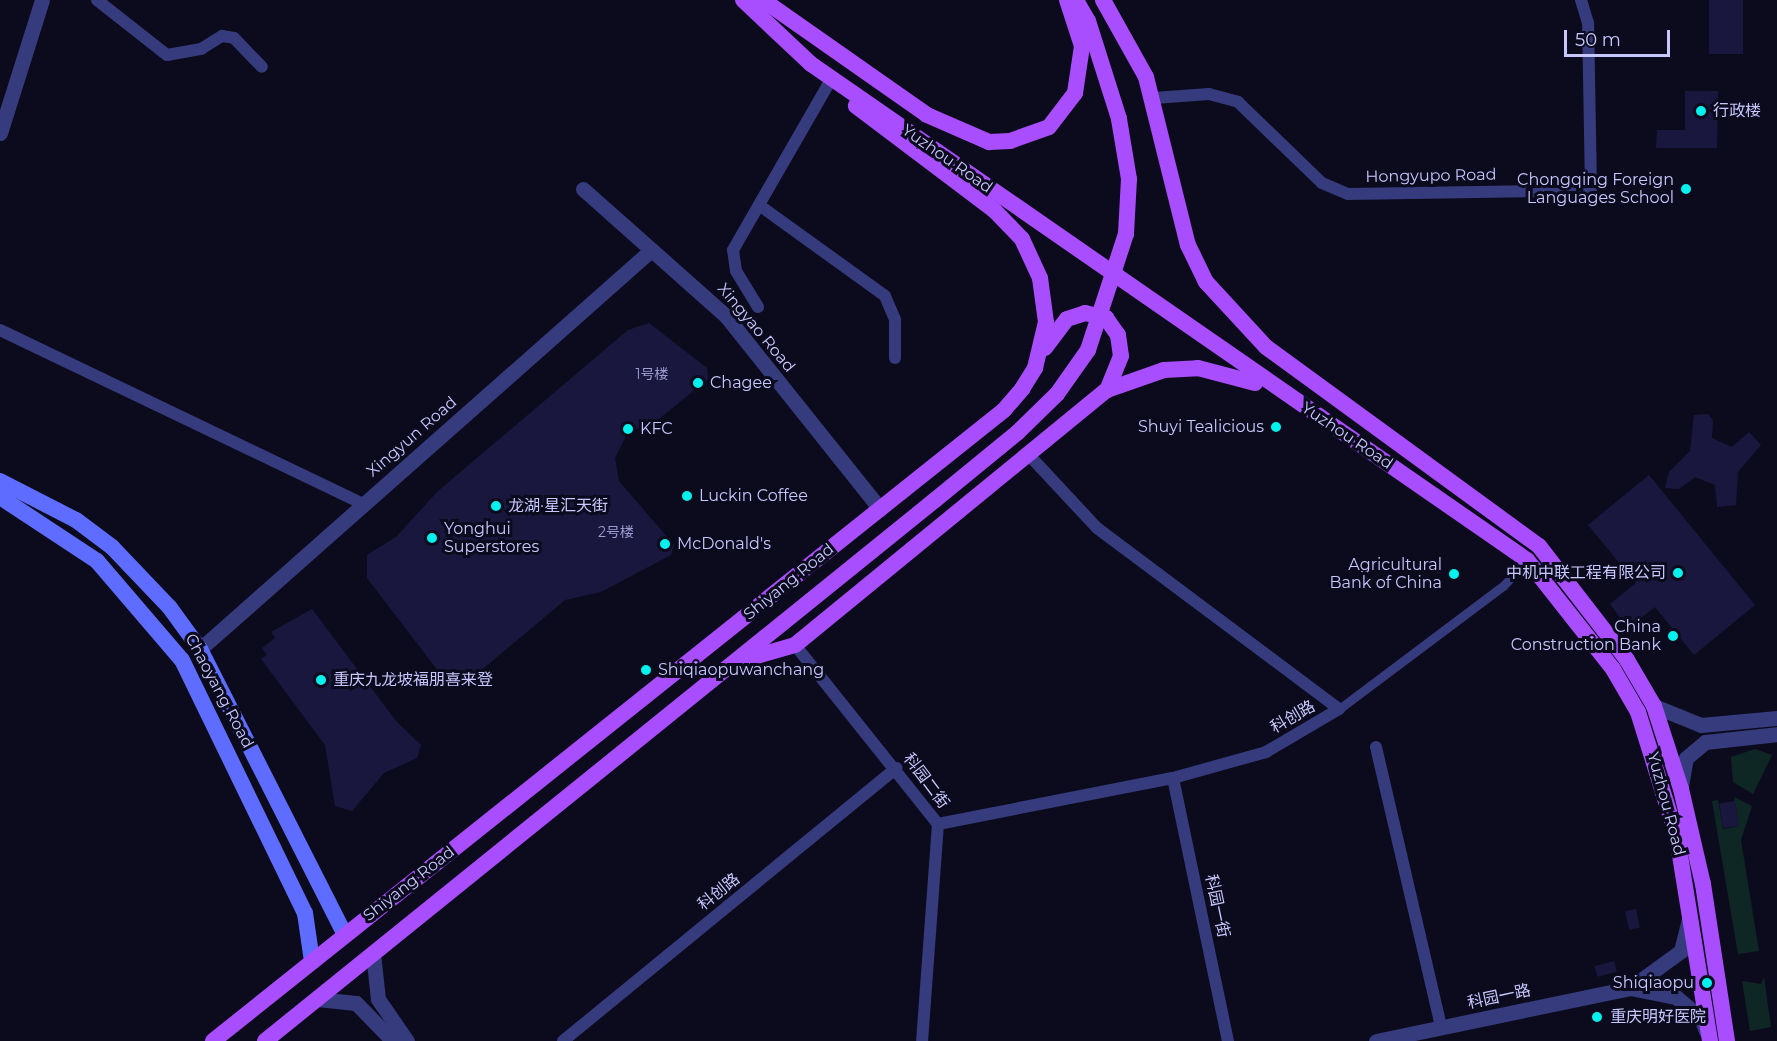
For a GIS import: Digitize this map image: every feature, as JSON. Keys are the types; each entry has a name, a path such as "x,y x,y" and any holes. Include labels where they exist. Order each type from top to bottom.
{"main road":[{"name":"Yuzhou Road","path":"743,0 811,64 1527,560 1613,669 1638,712 1664,790 1687,888 1710,1041"},
{"path":"763,0 927,115 988,142 1010,141 1049,127 1075,93 1082,46 1067,0"},
{"name":"Shiyang Road","path":"265,1041 727,665 935,500 1033,417 1088,350 1126,234 1129,179 1119,119 1088,21 1075,0"},
{"name":"Yuzhou Road","path":"1103,0 1154,98 1188,244 1206,282 1234,316 1266,347 1539,546 1579,592 1654,706 1681,789 1702,884 1727,1041"},
{"name":"Shiyang Road","path":"213,1041 1004,410 1035,368 1046,322 1045,301 1022,239 994,210 880,128 811,64"},
{"path":"1035,368 1059,326 1075,315 1095,314 1113,325 1121,345 1120,367 1107,390"},
{"path":"727,665 795,645 1027,453 1107,390 1164,370 1198,368 1237,375 1292,399"},
{"name":"Chaoyang Road","path":"0,481 76,520 112,547 143,576 200,649 345,934"},
{"name":"Chaoyang Road","path":"0,497 89,555 154,621 182,660 305,913 312,961"},
{"path":"277,857 285,864 293,862 300,848"}],"street":[{"path":"0,132 42,0"},
{"name":"Hongyupo Road","path":"1154,98 1209,94 1238,102 1322,183 1348,194 1591,189 1588,23 1581,0"},
{"path":"102,1 167,55 201,49 222,36 234,38 262,67"},
{"path":"758,307 736,271 733,250 830,81"},
{"name":"Xingyao Road","path":"583,189 649,252 726,316 880,509"},
{"path":"759,205 885,296 895,320 895,358"},
{"name":"Xingyun Road","path":"200,649 649,252"},
{"path":"0,330 363,504"},
{"name":"科创路","path":"938,824 1173,778 1266,752 1339,709 1097,528 1027,453"},
{"path":"1339,709 1503,586 1527,560"},
{"name":"科园二街","path":"795,645 896,768 938,824 922,1041"},
{"path":"1654,706 1701,725 1777,718"},
{"path":"1701,725 1697,735 1705,742"},
{"path":"1681,789 1686,759 1705,742 1777,734"},
{"path":"1376,747 1441,1027"},
{"name":"科创路","path":"563,1041 896,768"},
{"name":"科园一街","path":"1173,778 1228,1041"},
{"path":"1630,987 1681,951 1687,939 1687,888"},
{"path":"374,953 378,999 407,1041"},
{"path":"1630,987 1661,991 1689,1005 1710,1041"},
{"name":"科园一路","path":"1376,1041 1630,987"},
{"path":"317,999 356,1003 393,1041"}],"green space":[{"path":"1755,749 1772,755 1753,794 1733,782 1731,757"},
{"path":"1734,797 1752,806 1741,840 1759,951 1738,954 1712,801 1718,800 1723,829 1739,826"},
{"path":"1764,977 1771,1027 1750,1031 1742,981 1761,984"}],"building":[{"path":"1709,0 1743,0 1743,54 1709,54"},
{"name":"行政楼","path":"1685,91 1718,91 1717,148 1656,148 1657,130 1685,130"},
{"name":"龙湖·星汇天街","path":"649,323 707,368 708,379 654,423 628,432 615,458 619,481 674,545 671,555 601,592 565,600 467,682 445,680 367,578 367,555 396,537 437,492 628,330"},
{"path":"1708,414 1713,420 1712,438 1732,447 1749,432 1761,445 1738,472 1736,505 1717,507 1715,485 1695,477 1679,489 1665,488 1669,472 1690,451 1694,415"},
{"name":"中机中联工程有限公司","path":"1649,475 1755,605 1694,655 1655,607 1628,628 1610,604 1636,583 1588,525"},
{"path":"312,609 396,721 421,745 417,758 384,773 352,811 335,806 325,745 261,659 267,655 262,648 275,638 271,632"},
{"path":"1735,801 1739,826 1723,828 1719,804"},
{"path":"1636,909 1640,928 1629,930 1625,911"},
{"path":"1614,961 1617,972 1598,977 1595,966"}],"place":[{"name":"行政楼","path":"1701,111"},
{"name":"Chongqing Foreign Languages School","path":"1686,189"},
{"name":"Chagee","path":"698,383"},
{"name":"Shuyi Tealicious","path":"1276,427"},
{"name":"KFC","path":"628,429"},
{"name":"Luckin Coffee","path":"687,496"},
{"name":"龙湖·星汇天街","path":"496,506"},
{"name":"Yonghui Superstores","path":"432,538"},
{"name":"McDonald's","path":"665,544"},
{"name":"中机中联工程有限公司","path":"1678,573"},
{"name":"Agricultural Bank of China","path":"1454,574"},
{"name":"China Construction Bank","path":"1673,636"},
{"name":"Shiqiaopuwanchang","path":"646,670"},
{"name":"重庆九龙坡福朋喜来登","path":"321,680"},
{"name":"Shiqiaopu","path":"1707,983"},
{"name":"重庆明好医院","path":"1597,1017"}]}
